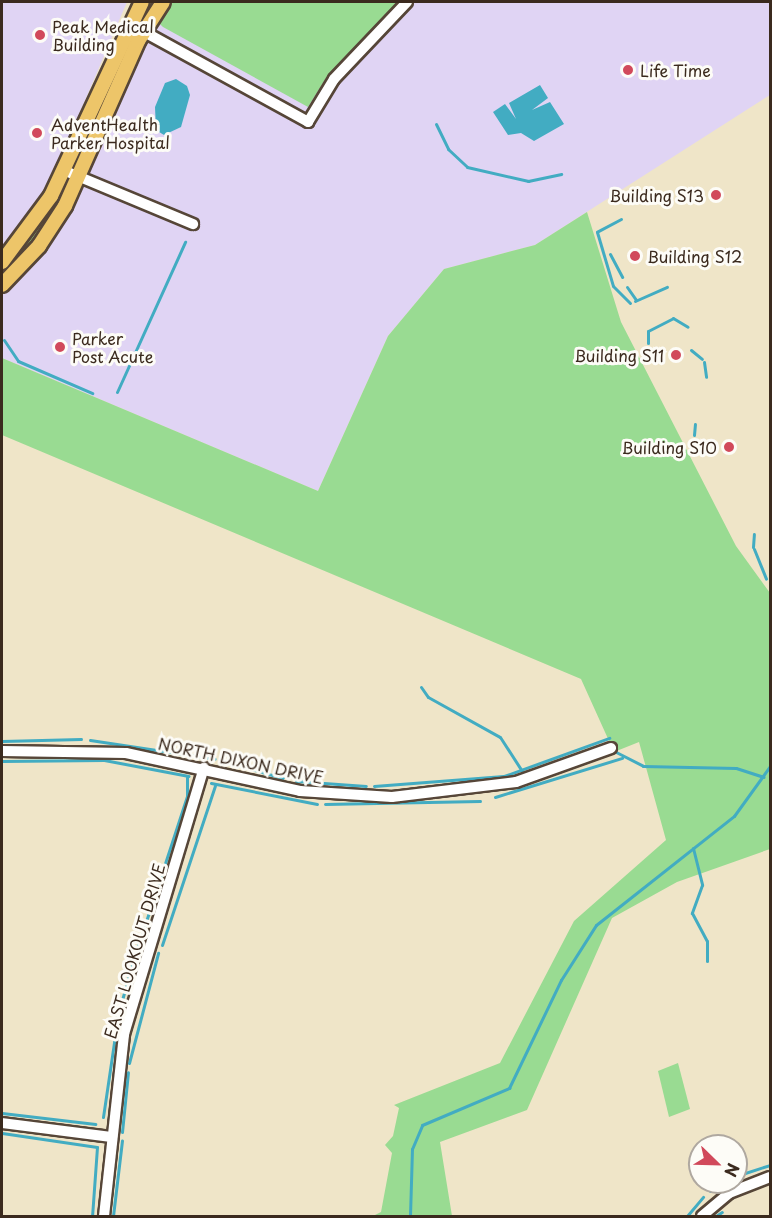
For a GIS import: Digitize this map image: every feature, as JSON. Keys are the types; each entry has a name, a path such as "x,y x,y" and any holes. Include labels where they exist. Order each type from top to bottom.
{"main road":[{"path":"2,262 36,221 63,170 128,24 142,2"},
{"path":"2,285 49,232 80,177 143,32 163,2"}],"street":[{"path":"128,24 308,122 337,76 407,2"},
{"path":"63,170 193,224"},
{"name":"NORTH DIXON DRIVE","path":"2,751 116,752 204,768 309,792 414,796 516,783 611,748"},
{"name":"EAST LOOKOUT DRIVE","path":"104,1216 124,1034 204,768"},
{"path":"2,1124 112,1137"},
{"path":"702,1216 729,1192 771,1177"}],"shaded area":[{"name":"AdventHealth Parker Hospital","path":"2,2 127,2 47,190 2,252"},
{"path":"170,2 770,2 770,95 535,245 444,269 388,336 318,491 2,358 2,293 42,256 69,213 142,49"}],"green space":[{"path":"170,2 398,2 326,78 308,107 163,27 158,22"},
{"path":"62,188 67,191 35,242 2,278 2,269 40,224"},
{"path":"587,212 621,322 736,546 770,593 770,849 677,882 612,918 527,1110 440,1142 452,1216 373,1216 381,1212 392,1153 385,1145 393,1136 399,1108 394,1105 500,1063 574,921 666,840 639,742 614,752 581,679 2,435 2,358 318,491 388,336 444,269 535,245"},
{"path":"678,1063 690,1109 669,1117 658,1071"}],"water":[{"path":"176,79 187,86 190,95 181,127 164,135 156,130 155,107 165,83"},
{"path":"540,85 548,98 532,110 550,102 564,124 534,141 521,133 508,135 493,112 505,104 516,119 509,103"}],"waterway":[{"path":"436,124 448,149 467,167 528,181 561,174"},
{"path":"621,219 597,232 613,286 630,303"},
{"path":"117,392 185,242"},
{"path":"610,254 622,277"},
{"path":"627,287 636,300"},
{"path":"635,301 667,287"},
{"path":"648,343 648,331 673,318 688,327"},
{"path":"4,340 18,361 92,393"},
{"path":"691,350 702,359"},
{"path":"704,362 706,377"},
{"path":"694,435 695,424"},
{"path":"753,547 754,534"},
{"path":"754,549 766,579"},
{"path":"421,687 428,697 500,737 522,771"},
{"path":"374,786 504,776 609,738"},
{"path":"2,741 81,739"},
{"path":"90,740 215,759"},
{"path":"616,752 643,766 736,768 764,777"},
{"path":"495,797 622,758"},
{"path":"2,761 104,760 189,776"},
{"path":"226,762 283,778"},
{"path":"410,1216 412,1149 422,1125 509,1088 561,980 596,925 734,816 770,766"},
{"path":"136,952 187,796 187,777"},
{"path":"296,781 366,786"},
{"path":"211,783 317,804"},
{"path":"162,945 215,786"},
{"path":"325,804 480,801"},
{"path":"693,848 702,885 692,913 707,941 707,961"},
{"path":"129,1063 158,953"},
{"path":"122,1000 133,961"},
{"path":"103,1117 119,1009"},
{"path":"122,1132 128,1072"},
{"path":"2,1113 95,1124"},
{"path":"2,1133 97,1147 92,1216"},
{"path":"113,1216 122,1141"},
{"path":"748,1172 770,1165"},
{"path":"687,1216 703,1197"},
{"path":"716,1216 722,1212"}],"place":[{"name":"Peak Medical Building","path":"40,35"},
{"name":"Life Time","path":"628,70"},
{"name":"AdventHealth Parker Hospital","path":"37,133"},
{"name":"Building S13","path":"716,195"},
{"name":"Building S12","path":"635,256"},
{"name":"Parker Post Acute","path":"60,347"},
{"name":"Building S11","path":"676,355"},
{"name":"Building S10","path":"729,447"}]}
